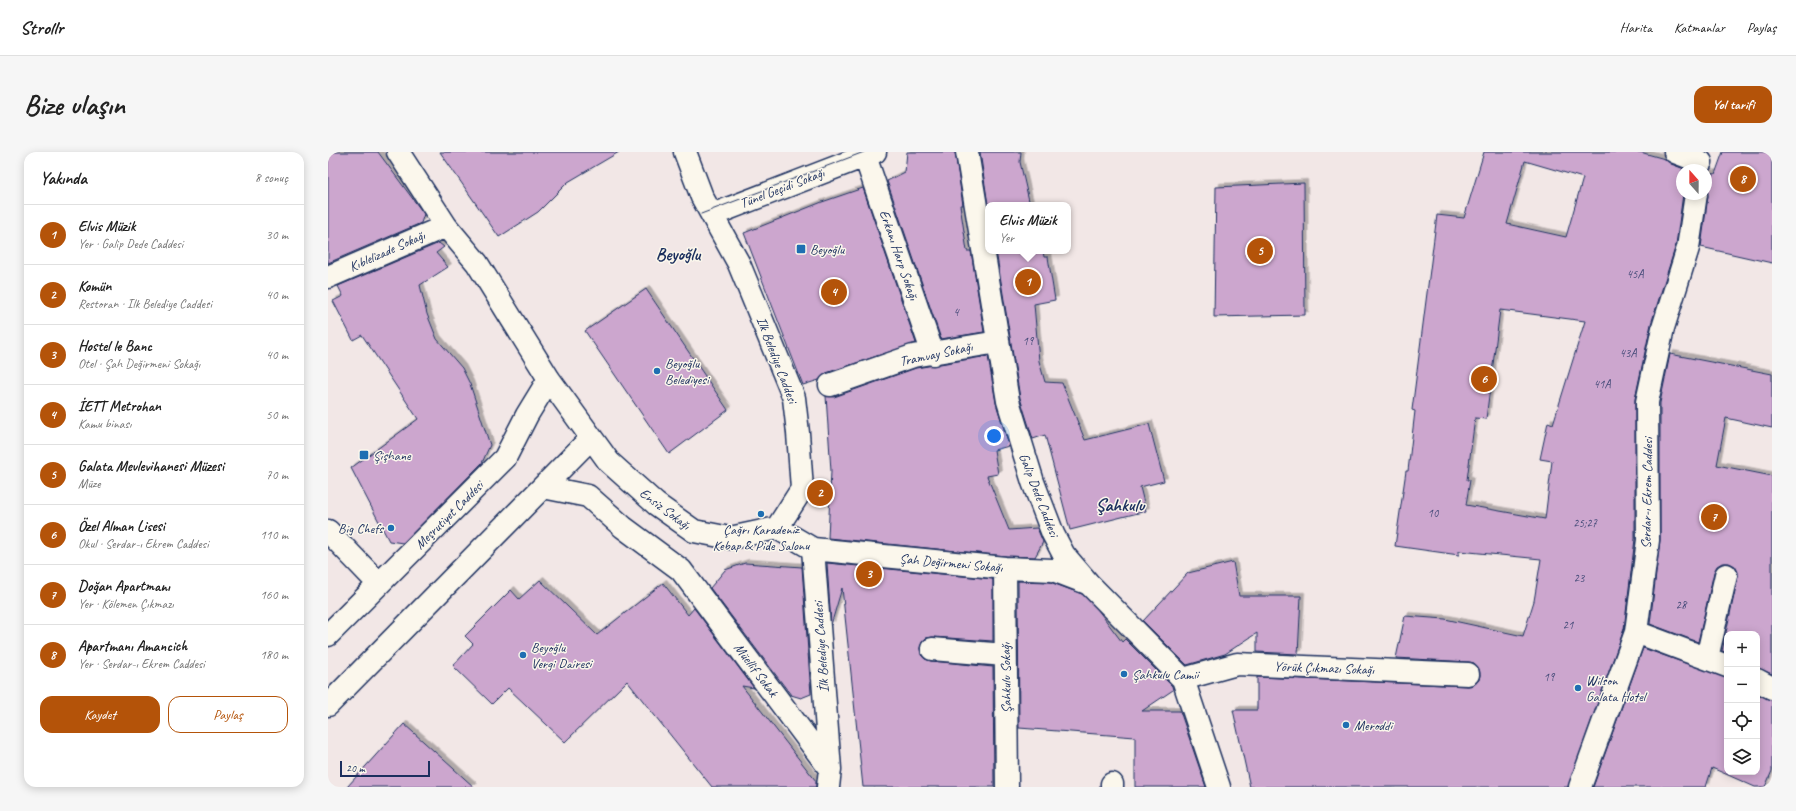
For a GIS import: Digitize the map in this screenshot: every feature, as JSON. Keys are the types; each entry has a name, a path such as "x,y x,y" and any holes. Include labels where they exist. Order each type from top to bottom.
{"street":[{"path":"328,705 591,438 549,379 476,263 446,226 398,152"},
{"path":"685,152 707,206"},
{"name":"Galip Dede Caddesi","path":"968,152 1008,401 1032,482 1053,534 1064,555 1088,584 1183,679 1219,787"},
{"path":"1675,152 1702,161"},
{"name":"Tünel Geçidi Sokağı","path":"707,206 870,154"},
{"name":"Erkanı Harp Sokağı","path":"870,154 933,354"},
{"name":"Serdar-ı Ekrem Caddesi","path":"1580,787 1636,632 1648,540 1648,402 1663,328 1688,248 1695,200"},
{"name":"Ilk Belediye Caddesi","path":"707,206 740,264 794,398 802,489 777,528"},
{"name":"Kıblelizade Sokağı","path":"328,277 446,226"},
{"name":"Tramvay Sokağı","path":"830,385 913,356 933,354 998,342"},
{"name":"Meşrutiyet Caddesi","path":"328,635 506,458 527,415 549,379"},
{"name":"Ensiz Sokağı","path":"591,438 609,462 656,504 694,531 730,538 777,528"},
{"name":"Müellif Sokak","path":"543,487 588,496 623,527 681,570 829,778"},
{"path":"777,528 813,549"},
{"path":"328,531 379,584"},
{"name":"Şah Değirmeni Sokağı","path":"813,549 1004,568 1053,570 1088,584"},
{"name":"İlk Belediye Caddesi","path":"813,549 829,778"},
{"name":"Şahkulu Sokağı","path":"1004,568 1007,787"},
{"path":"1636,632 1717,662 1726,575"},
{"path":"932,649 1006,655"},
{"name":"Yörük Çıkmazı Sokağı","path":"1183,679 1237,664 1468,674"},
{"path":"1760,682 1772,688"}],"building":[{"path":"328,152 378,152 424,214 421,223 328,263"},
{"path":"440,152 619,152 568,182 538,212 499,237"},
{"path":"907,152 955,152 963,205 960,205 967,251 971,251 984,332 941,339 887,181 905,172"},
{"path":"980,152 1021,152 1020,162 1029,202 988,202"},
{"path":"1484,152 1640,152 1665,159 1676,166 1676,200 1682,200 1676,245 1651,324 1635,399 1635,539 1624,629 1568,787 1250,787 1233,710 1257,710 1257,677 1468,686 1474,685 1479,680 1479,669 1474,663 1396,658 1405,616 1445,619 1523,636 1534,601 1541,559 1459,551 1459,555 1395,546 1406,471 1408,471 1415,411 1412,410 1437,215 1464,218","holes":["1525,161 1583,178 1566,237 1507,224","1500,310 1585,321 1553,424 1548,422 1540,459 1552,461 1545,519 1466,505 1470,480 1467,480 1475,418 1486,419"]},
{"path":"1723,152 1772,152 1772,263 1701,247 1707,200 1712,200 1712,174 1715,174"},
{"path":"1304,183 1305,315 1214,317 1216,187"},
{"path":"863,188 916,343 826,373 819,380 803,385 744,233 822,202"},
{"path":"439,243 444,247 436,253 448,267 420,285 427,314 437,339 462,368 470,384 490,445 482,463 403,543 389,541 351,468 418,419 362,335 353,340 333,301 343,296 338,286"},
{"path":"996,254 1044,254 1044,257 1048,257 1055,300 1034,304 1039,361 1045,382 1062,383 1085,440 1149,424 1164,481 1140,487 1146,511 1070,530 1045,435 1033,439 1020,398"},
{"name":"Beyoğlu Belediyesi","path":"646,289 728,410 669,454 585,331"},
{"path":"1670,354 1772,374 1772,428 1726,418 1717,465 1772,476 1772,674 1760,669 1760,631 1726,631 1738,577 1738,572 1735,566 1729,563 1722,563 1717,566 1714,572 1698,642 1650,624 1660,540 1660,403"},
{"path":"988,356 996,403 1009,446 994,450 998,474 987,476 1009,530 1037,528 1043,542 1035,557 1006,556 828,538 831,471 826,396 834,397 916,368"},
{"path":"1233,562 1239,596 1301,596 1298,654 1257,652 1257,633 1225,654 1187,665 1143,621 1188,573"},
{"path":"745,563 802,567 811,694 801,698 791,695 710,588 725,570"},
{"path":"827,563 993,579 993,641 933,637 926,638 922,642 920,648 921,655 925,659 931,661 993,667 994,787 863,787 842,588 831,625"},
{"path":"540,580 597,635 663,583 688,615 694,608 754,688 742,686 816,781 816,787 712,787 627,681 565,742 508,688 492,704 453,666 473,644 465,636 511,590 519,599"},
{"path":"1018,581 1050,582 1082,594 1098,610 1122,642 1125,639 1172,686 1173,690 1142,711 1180,711 1206,787 1135,787 1135,737 1019,728"},
{"path":"1724,642 1724,652 1722,651"},
{"path":"1643,648 1724,677 1724,773 1712,768 1706,787 1593,787"},
{"path":"1760,695 1772,700 1772,771 1765,787 1755,787 1728,775 1760,775"},
{"path":"404,724 474,787 347,787"}],"tram line":[{"path":"701,214 864,152"}],"place":[{"name":"Apartmanı Amancich","path":"1743,179"},
{"name":"Beyoğlu","path":"801,249"},
{"name":"Galata Mevlevihanesi Müzesi","path":"1260,251"},
{"name":"Elvis Müzik","path":"1028,282"},
{"name":"İETT Metrohan","path":"834,292"},
{"name":"Beyoğlu Belediyesi","path":"657,371"},
{"name":"Özel Alman Lisesi","path":"1484,379"},
{"name":"Şişhane","path":"364,455"},
{"name":"Komün","path":"820,493"},
{"name":"Çağrı Karadeniz Kebap & Pide Salonu","path":"761,514"},
{"name":"Doğan Apartmanı","path":"1714,517"},
{"name":"Big Chefs","path":"391,528"},
{"name":"Hostel le Banc","path":"869,574"},
{"name":"Beyoğlu Vergi Dairesi","path":"523,655"},
{"name":"Şahkulu Camii","path":"1124,674"},
{"name":"Wilson Galata Hotel","path":"1578,688"},
{"name":"Meroddi","path":"1346,725"}],"district":[{"name":"Beyoğlu","path":"678,254"},
{"name":"Şahkulu","path":"1120,505"}]}
